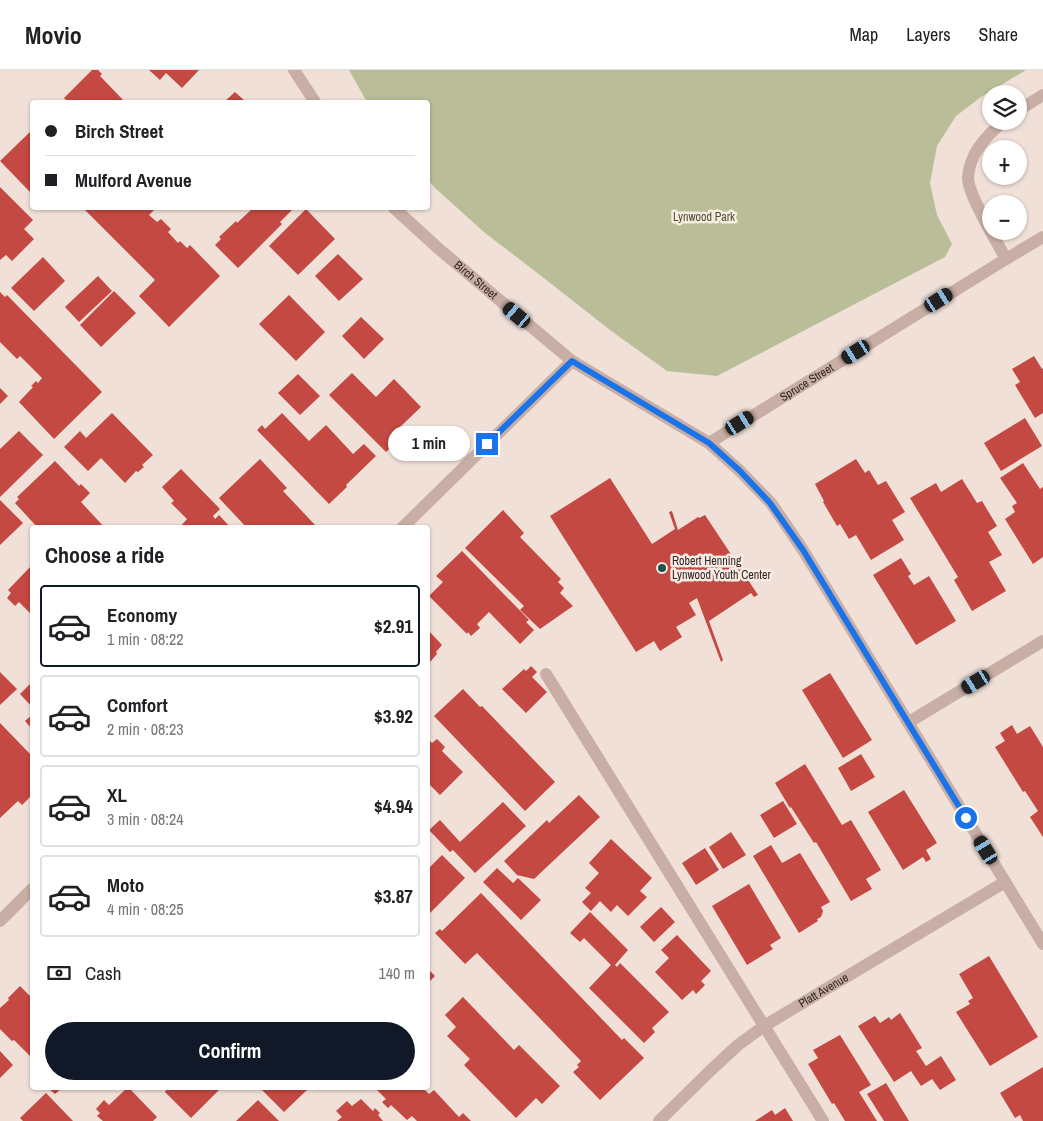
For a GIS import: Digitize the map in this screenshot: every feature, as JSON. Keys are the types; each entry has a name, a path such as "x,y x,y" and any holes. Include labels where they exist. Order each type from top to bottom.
{"street":[{"path":"294,70 314,100"},
{"path":"1027,105 1043,95"},
{"path":"994,130 972,158 968,180 975,201 1006,259"},
{"name":"Birch Street","path":"396,210 439,249 572,361 709,443 740,471 770,503 803,550 1043,944"},
{"name":"Spruce Street","path":"709,443 1043,237"},
{"path":"405,525 572,361"},
{"path":"909,722 1043,641"},
{"path":"546,674 823,1121"},
{"name":"Platt Avenue","path":"659,1121 738,1045 764,1026 1005,882"},
{"path":"0,920 30,891"}],"green space":[{"name":"Lynwood Park","path":"349,70 1026,70 1001,85 982,85 982,96 956,116 937,146 930,183 937,215 952,244 945,257 717,376 667,371 610,330 485,233 435,188 430,182 430,100 366,100"}],"building":[{"path":"92,70 98,70 102,74 100,76 123,100 66,100 64,98"},
{"path":"149,70 199,70 182,88 166,73 160,80"},
{"path":"235,92 244,100 226,100"},
{"path":"30,132 30,192 0,161"},
{"path":"0,187 33,220 24,229 34,239 12,261 6,255 0,260"},
{"path":"85,210 154,210 149,215 157,222 161,219 171,229 168,232 178,243 180,241 187,248 190,245 220,276 169,327 139,296 155,280"},
{"path":"251,210 292,210 280,222 282,224 238,268 215,245 221,239 219,237 236,221 237,223"},
{"path":"305,210 335,239 298,275 269,246"},
{"path":"338,254 363,279 339,301 315,276"},
{"path":"43,257 65,281 34,311 11,288"},
{"path":"98,276 112,291 79,322 65,307"},
{"path":"114,291 136,313 101,347 80,325"},
{"path":"0,292 5,297 7,295 102,392 54,439 19,402 33,387 31,386 36,381 38,383 42,378 20,356 17,359 0,342"},
{"path":"289,295 325,332 296,361 259,324"},
{"path":"361,317 384,339 364,359 342,336"},
{"path":"1034,356 1043,368 1043,413 1035,418 1015,385 1020,382 1012,369"},
{"path":"352,373 376,397 394,379 421,407 398,429 400,432 395,438 398,441 386,452 329,395"},
{"path":"298,374 320,396 300,415 278,393"},
{"path":"0,388 8,396 0,404"},
{"path":"112,413 153,455 142,465 144,467 138,472 136,471 125,483 101,458 88,471 64,447 80,431 86,438"},
{"path":"282,413 309,441 326,425 353,454 364,444 376,456 329,504 257,430 262,425 265,429"},
{"path":"1025,418 1042,446 1001,471 984,443"},
{"path":"19,431 43,455 0,497 0,449"},
{"path":"260,459 287,488 283,491 315,525 244,525 219,498"},
{"path":"856,459 865,473 869,470 878,485 886,481 905,512 892,520 904,540 871,560 856,535 849,539 840,524 837,526 815,484"},
{"path":"55,461 79,486 81,484 90,493 81,502 102,525 35,525 15,503 19,499 17,497"},
{"path":"1023,463 1040,489 1043,487 1043,557 1033,564 1005,519 1015,512 1012,506 1017,503 1000,478"},
{"path":"181,469 220,509 213,516 215,519 219,515 228,525 182,525 187,519 171,503 174,501 162,487"},
{"name":"Robert Henning Lynwood Youth Center","path":"610,478 652,544 675,529 669,512 672,511 678,530 698,517 705,515 758,595 754,597 751,593 709,621 723,660 721,662 697,598 689,603 696,615 676,627 682,637 660,651 654,641 636,652 550,516"},
{"path":"962,479 977,503 982,501 997,526 988,532 1002,555 989,562 1006,591 972,611 954,580 958,577 910,498 936,483 941,492"},
{"path":"0,500 23,523 0,545"},
{"path":"503,510 524,533 520,537 561,579 558,582 564,588 560,593 573,606 540,629 520,610 524,606 465,548"},
{"path":"462,551 529,620 526,622 534,630 520,644 489,612 477,624 480,628 471,636 468,632 467,634 430,597 443,582 436,576"},
{"path":"901,558 911,574 908,576 914,585 929,576 956,621 916,645 873,575"},
{"path":"30,567 30,613 19,602 15,606 7,598 11,593 8,590"},
{"path":"430,632 442,645 436,652 437,654 430,662"},
{"path":"531,666 537,672 532,677 547,692 526,713 502,689 524,669 526,671"},
{"path":"0,672 17,689 0,705"},
{"path":"830,673 872,740 843,758 802,690"},
{"path":"30,684 30,705 20,694"},
{"path":"463,689 480,707 482,706 555,782 525,811 434,716"},
{"path":"30,717 30,727 25,721"},
{"path":"0,723 30,754 30,797 22,805 18,801 0,818"},
{"path":"1012,725 1017,734 1030,726 1043,747 1043,837 1030,817 1038,811 1025,791 1023,792 995,747 1005,741 1000,733"},
{"path":"437,739 445,747 442,751 463,772 440,795 430,785 430,741 432,743"},
{"path":"861,754 875,777 851,791 838,768"},
{"path":"805,764 842,825 851,820 881,870 866,879 872,889 851,901 816,842 814,843 775,783"},
{"path":"904,790 937,843 926,850 931,859 926,862 923,857 903,870 868,812"},
{"path":"579,795 600,817 534,879 517,875 504,861 547,820 549,823"},
{"path":"783,801 797,824 774,838 760,815"},
{"path":"503,802 526,826 475,873 453,850 450,852 430,829 440,820 460,842"},
{"path":"731,832 746,855 723,869 709,847"},
{"path":"611,839 652,878 640,891 647,897 628,916 617,905 611,912 600,901 591,911 582,902 591,893 585,888 599,873 589,863"},
{"path":"771,845 782,863 800,853 830,902 821,907 823,911 821,917 817,919 818,921 799,933 753,856"},
{"path":"705,848 719,870 696,885 682,863"},
{"path":"442,855 465,878 430,913 430,867"},
{"path":"497,868 513,883 518,878 541,900 521,920 483,882"},
{"path":"749,884 781,938 770,945 773,949 747,965 712,906"},
{"path":"481,893 622,1040 624,1038 644,1058 600,1100 573,1072 579,1067 577,1065 581,1061 477,953 465,964 435,933 440,929 442,931"},
{"path":"661,907 675,922 654,942 640,927"},
{"path":"590,912 628,950 615,965 617,967 620,963 669,1012 652,1028 655,1032 644,1043 589,988 611,965 584,938 580,942 570,933"},
{"path":"677,935 711,971 701,981 705,985 696,994 693,990 682,1000 655,972 669,958 661,950"},
{"path":"989,956 1038,1037 990,1066 956,1012 970,1004 968,1001 973,998 959,974"},
{"path":"430,971 435,976 430,981"},
{"path":"20,986 30,996 30,1056 0,1029 0,1008 9,1000 8,998"},
{"path":"463,997 514,1050 519,1045 560,1086 542,1104 536,1098 516,1118 464,1065 470,1059 447,1036 456,1027 445,1015"},
{"path":"900,1013 922,1048 916,1051 926,1066 941,1056 956,1080 940,1090 932,1079 921,1086 911,1071 894,1082 858,1026 875,1016 880,1023 889,1017 891,1020"},
{"path":"840,1035 871,1085 859,1092 877,1121 845,1121 834,1103 832,1104 808,1064 818,1058 813,1050"},
{"path":"0,1051 13,1065 0,1078"},
{"path":"1043,1067 1043,1121 1023,1121 1020,1115 1015,1118 1000,1093"},
{"path":"886,1083 909,1121 884,1121 867,1094"},
{"path":"50,1090 60,1090 55,1094"},
{"path":"125,1090 131,1090 157,1117 153,1121 103,1121 97,1116 100,1113 96,1109 104,1100 109,1105"},
{"path":"166,1090 219,1090 191,1118 165,1092"},
{"path":"262,1090 307,1090 284,1112"},
{"path":"377,1090 425,1090 429,1094 434,1090 459,1117 463,1113 471,1121 417,1121 412,1116 407,1120 391,1105 388,1108 382,1102 386,1099"},
{"path":"46,1093 73,1121 23,1121 20,1118"},
{"path":"361,1099 373,1111 375,1108 380,1113 378,1115 383,1121 337,1121 342,1117 336,1111 347,1101 352,1106"},
{"path":"258,1100 279,1121 236,1121"},
{"path":"785,1108 793,1121 755,1121 772,1110 775,1115"}],"place":[{"name":"Robert Henning Lynwood Youth Center","path":"662,568"}],"route":[{"path":"487,444 572,361 709,443 740,471 770,503 803,550 966,818"}]}
